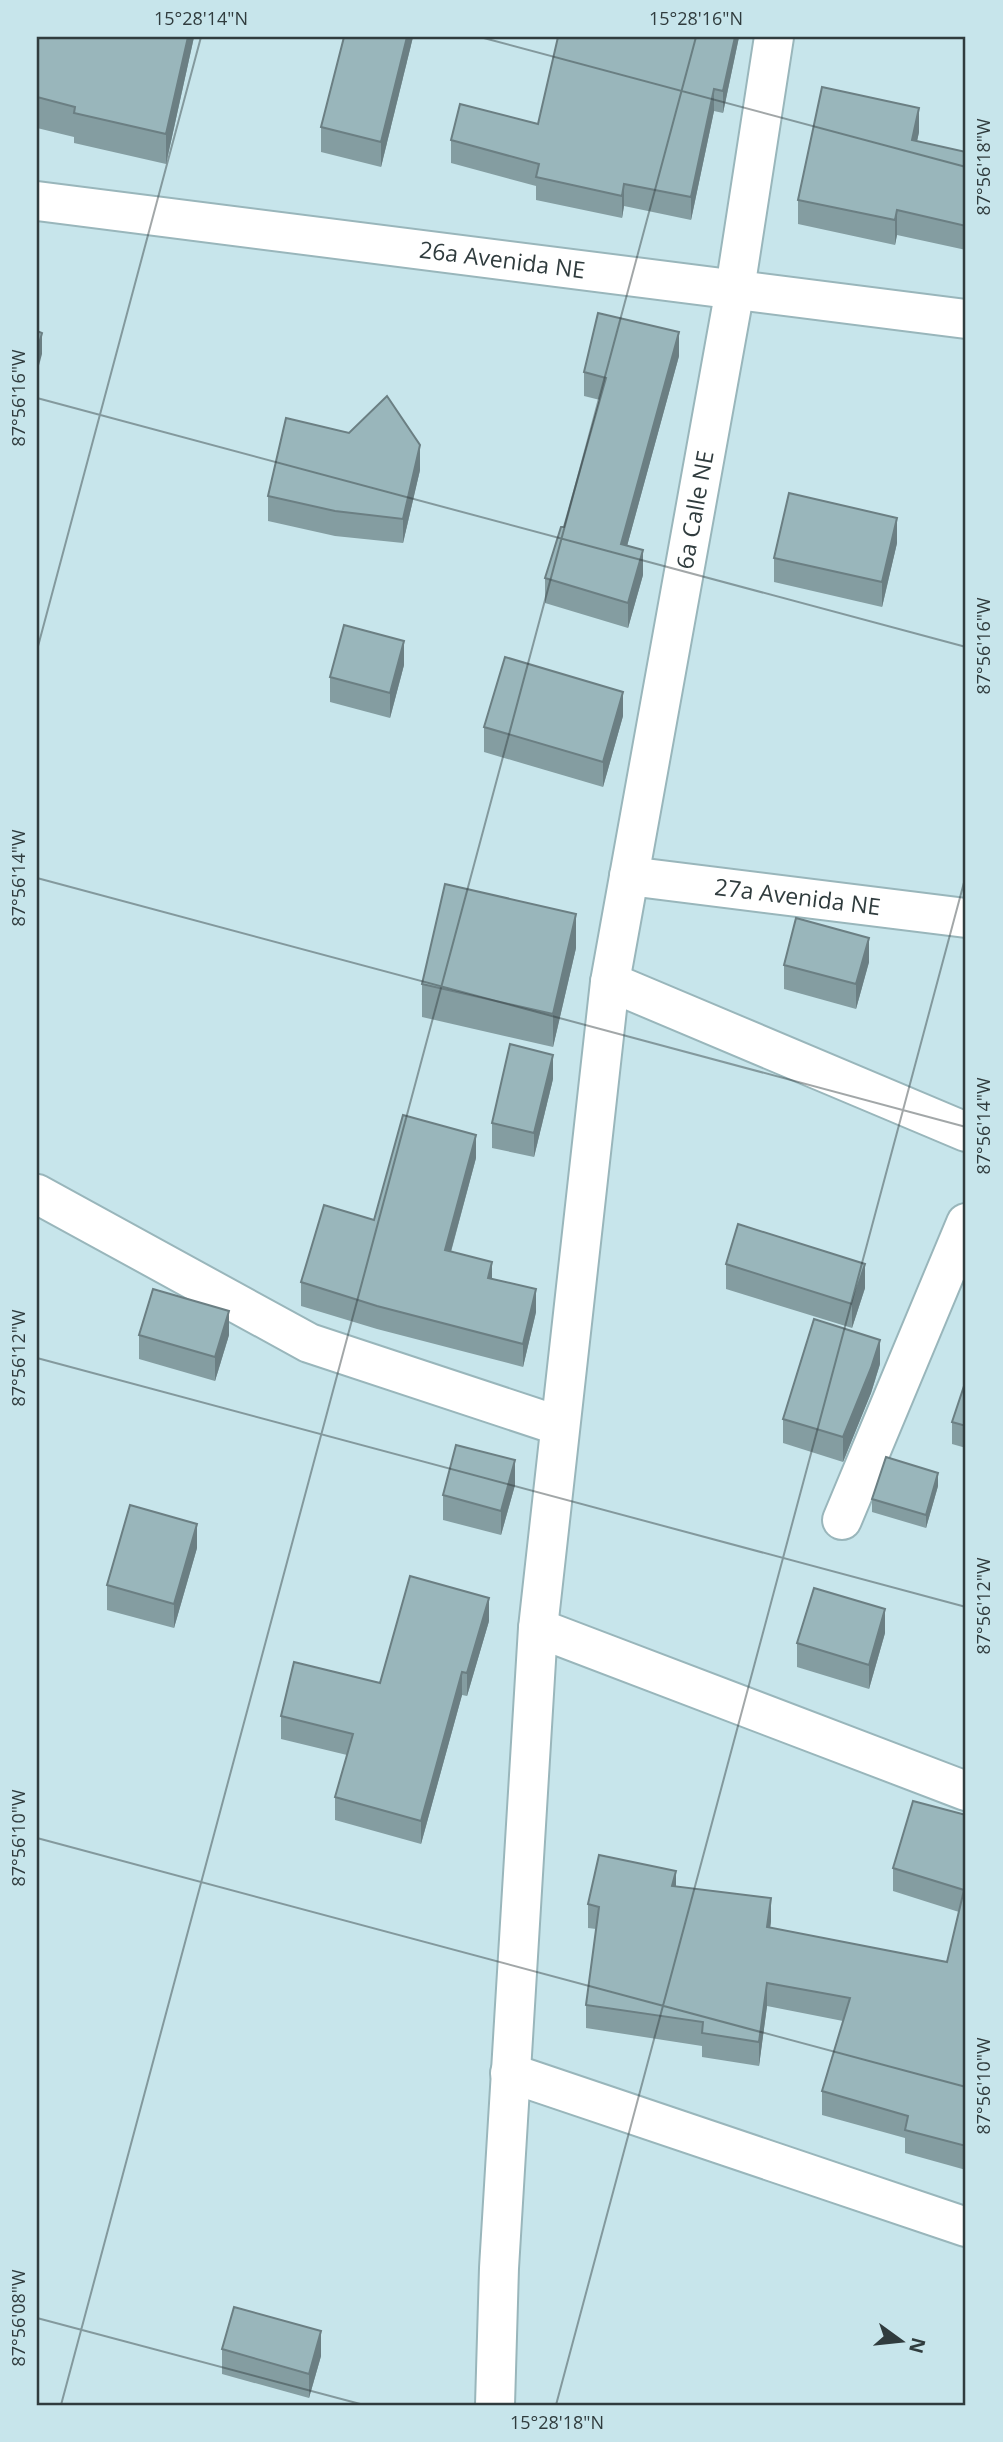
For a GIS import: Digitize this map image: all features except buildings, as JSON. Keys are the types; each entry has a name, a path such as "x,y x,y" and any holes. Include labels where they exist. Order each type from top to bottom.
{"street":[{"name":"6a Calle NE","path":"495,2405 499,2268 538,1628 610,982 735,289 774,37"},
{"name":"26a Avenida NE","path":"37,201 966,319"},
{"name":"27a Avenida NE","path":"629,876 966,918"},
{"path":"610,982 966,1132"},
{"path":"37,1195 309,1343 560,1426"},
{"path":"842,1520 966,1223"},
{"path":"538,1628 966,1791"},
{"path":"510,2073 966,2227"}]}
